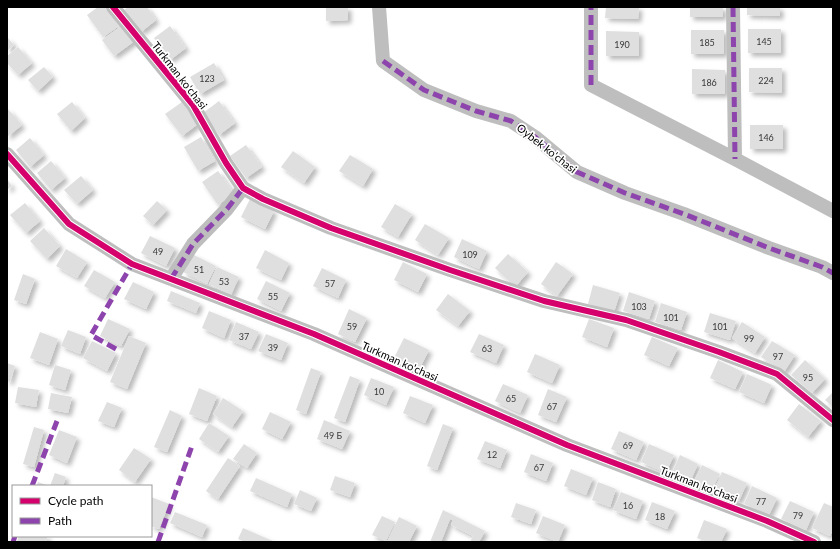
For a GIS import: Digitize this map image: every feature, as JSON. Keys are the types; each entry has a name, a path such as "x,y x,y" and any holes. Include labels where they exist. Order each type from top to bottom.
{"street":[{"name":"Turkman ko'chasi","path":"114,7 193,105 226,163 243,188 263,199 331,228 428,262 544,301 626,320 777,374 833,420"},
{"name":"Oybek ko'chasi","path":"379,7 383,61 424,90 476,111 511,121 535,137 577,172 625,193 684,214 769,248 822,266 833,273"},
{"path":"591,7 591,85 735,158 833,211"},
{"path":"733,7 735,158"},
{"name":"Turkman ko'chasi","path":"7,154 69,224 132,264 314,334 567,445 767,521 814,542"},
{"path":"171,278 192,244 226,209 243,188"}],"building":[{"path":"98,7 106,7 119,26 103,37 87,15"},
{"path":"128,7 147,7 156,20 141,32 124,10"},
{"path":"326,7 348,7 348,20 326,21"},
{"path":"606,7 639,7 638,19 605,18"},
{"path":"690,7 723,7 723,17 690,17"},
{"path":"747,7 780,7 780,16 747,15"},
{"path":"124,24 136,40 114,56 102,40"},
{"path":"170,26 186,48 170,60 154,38"},
{"path":"748,29 781,29 781,53 748,53"},
{"path":"691,30 724,30 724,54 691,54"},
{"path":"606,31 639,32 639,56 606,56"},
{"path":"7,37 14,45 7,51"},
{"path":"18,47 32,63 18,75 7,63 7,56"},
{"path":"214,63 224,80 200,94 190,77"},
{"path":"44,67 53,77 38,91 28,80"},
{"path":"749,68 782,68 782,93 749,92"},
{"path":"692,69 725,70 725,94 692,94"},
{"path":"219,101 235,123 219,135 203,113"},
{"path":"72,102 85,118 71,131 57,114"},
{"path":"182,102 198,124 182,136 165,114"},
{"path":"7,109 22,125 7,137"},
{"path":"750,125 783,125 783,149 750,149"},
{"path":"201,137 215,161 198,171 184,147"},
{"path":"30,138 44,155 30,167 16,150"},
{"path":"246,145 262,167 246,178 230,156"},
{"path":"293,151 315,167 304,183 281,167"},
{"path":"350,155 373,169 363,186 339,171"},
{"path":"51,161 65,178 51,190 37,173"},
{"path":"218,171 234,193 218,205 202,182"},
{"path":"81,176 93,190 77,204 64,190"},
{"path":"7,179 12,186 7,190"},
{"path":"250,199 274,211 265,229 241,217"},
{"path":"157,201 167,210 153,225 143,216"},
{"path":"25,203 40,221 26,233 10,215"},
{"path":"395,204 412,214 398,237 381,227"},
{"path":"425,224 449,238 438,255 415,240"},
{"path":"44,228 60,246 47,259 30,241"},
{"path":"150,236 175,248 166,266 141,253"},
{"path":"462,239 487,251 479,269 454,257"},
{"path":"66,249 87,262 77,278 56,266"},
{"path":"265,250 289,263 281,280 256,268"},
{"path":"192,254 216,266 207,284 183,272"},
{"path":"508,254 528,272 515,287 495,268"},
{"path":"403,262 427,274 418,292 394,280"},
{"path":"556,262 573,274 557,296 541,284"},
{"path":"217,267 239,277 231,295 209,284"},
{"path":"322,268 346,280 338,298 313,286"},
{"path":"94,270 115,282 105,298 84,286"},
{"path":"23,274 35,279 26,304 14,300"},
{"path":"266,281 290,293 281,311 257,299"},
{"path":"133,282 154,292 146,309 124,299"},
{"path":"593,285 620,293 614,312 588,304"},
{"path":"171,291 200,303 196,313 167,301"},
{"path":"629,292 655,301 649,319 623,311"},
{"path":"448,294 470,311 458,326 436,310"},
{"path":"661,303 687,312 681,330 655,322"},
{"path":"349,309 367,318 355,342 338,334"},
{"path":"209,311 231,320 224,338 202,328"},
{"path":"710,313 736,321 730,340 704,332"},
{"path":"108,319 130,329 121,346 100,336"},
{"path":"589,319 614,328 607,347 582,337"},
{"path":"236,322 259,332 251,349 229,340"},
{"path":"742,322 765,337 755,353 732,338"},
{"path":"68,330 86,337 80,354 61,346"},
{"path":"40,332 58,339 49,365 30,358"},
{"path":"266,334 288,343 281,360 258,351"},
{"path":"479,334 504,345 496,363 470,352"},
{"path":"129,336 146,343 127,389 110,382"},
{"path":"652,337 678,348 669,366 644,355"},
{"path":"404,338 429,350 420,368 395,356"},
{"path":"92,341 116,353 107,371 83,358"},
{"path":"772,341 795,355 784,372 761,357"},
{"path":"535,354 560,365 552,383 527,372"},
{"path":"718,360 743,372 735,389 710,378"},
{"path":"805,360 825,379 812,393 791,375"},
{"path":"7,363 15,366 10,382 7,381"},
{"path":"55,365 71,370 65,390 49,385"},
{"path":"311,368 321,372 306,414 296,410"},
{"path":"747,374 772,385 764,403 739,392"},
{"path":"350,376 360,380 345,422 334,418"},
{"path":"371,378 394,387 386,405 364,395"},
{"path":"503,384 528,395 520,413 495,401"},
{"path":"18,387 39,390 36,407 15,403"},
{"path":"199,388 217,396 207,421 189,414"},
{"path":"548,389 567,397 556,422 538,415"},
{"path":"833,392 833,407 825,400"},
{"path":"51,393 72,397 68,413 48,409"},
{"path":"410,396 433,405 425,423 403,413"},
{"path":"223,398 243,411 232,427 213,414"},
{"path":"107,402 122,408 114,427 98,421"},
{"path":"799,404 821,421 808,437 787,420"},
{"path":"170,410 182,416 167,452 154,447"},
{"path":"270,412 291,422 282,439 262,429"},
{"path":"324,420 350,431 342,449 317,439"},
{"path":"209,423 229,436 218,452 199,439"},
{"path":"443,424 453,428 437,470 427,466"},
{"path":"34,427 44,430 34,467 23,464"},
{"path":"59,430 77,437 67,463 49,455"},
{"path":"619,431 644,442 636,460 611,449"},
{"path":"485,441 507,450 500,468 477,459"},
{"path":"244,444 257,453 247,468 233,459"},
{"path":"649,444 674,455 666,473 641,462"},
{"path":"134,448 151,459 135,482 119,470"},
{"path":"531,454 553,463 546,481 524,472"},
{"path":"680,455 698,464 690,482 672,473"},
{"path":"228,458 240,466 218,499 206,491"},
{"path":"702,465 720,474 711,491 693,483"},
{"path":"571,469 593,478 586,495 564,486"},
{"path":"722,472 747,483 739,501 714,490"},
{"path":"55,473 66,477 63,485 50,485"},
{"path":"335,476 355,483 350,497 330,490"},
{"path":"256,478 292,494 287,507 250,491"},
{"path":"38,482 46,485 36,485"},
{"path":"598,482 616,489 610,507 592,500"},
{"path":"752,486 777,498 769,515 744,504"},
{"path":"300,490 317,498 311,511 294,504"},
{"path":"621,492 643,501 636,519 613,510"},
{"path":"152,497 169,504 159,529 152,526"},
{"path":"790,501 814,512 806,530 781,519"},
{"path":"652,502 675,511 667,529 645,520"},
{"path":"516,503 536,510 531,524 511,517"},
{"path":"824,503 833,507 833,530 830,536 812,528"},
{"path":"443,510 485,531 479,542 470,542 473,536 451,525 453,520 450,519 441,542 430,542"},
{"path":"175,512 207,525 202,537 170,523"},
{"path":"382,516 395,522 386,541 372,535"},
{"path":"543,516 565,525 558,542 536,533"},
{"path":"399,517 417,526 409,542 387,542"},
{"path":"704,520 727,529 721,542 708,542 697,538"},
{"path":"243,528 275,542 245,542 238,539"},
{"path":"19,537 48,537 46,542 17,541"}],"marked path":[{"path":"591,7 591,85"},
{"path":"733,7 735,159"},
{"path":"383,61 424,90 476,111 511,121 535,137 577,172 625,193 822,267 833,273"},
{"path":"171,279 193,244 227,209 243,188"},
{"path":"116,349 91,335 132,264"},
{"path":"32,485 57,421"},
{"path":"158,542 193,443"},
{"path":"13,542 15,537"}],"cycle path":[{"path":"113,7 193,105 226,163 243,188 263,199 331,228 450,270 544,301 626,320 777,374 833,420"},
{"path":"7,154 69,224 132,264 314,334 567,445 767,521 814,542"}]}
